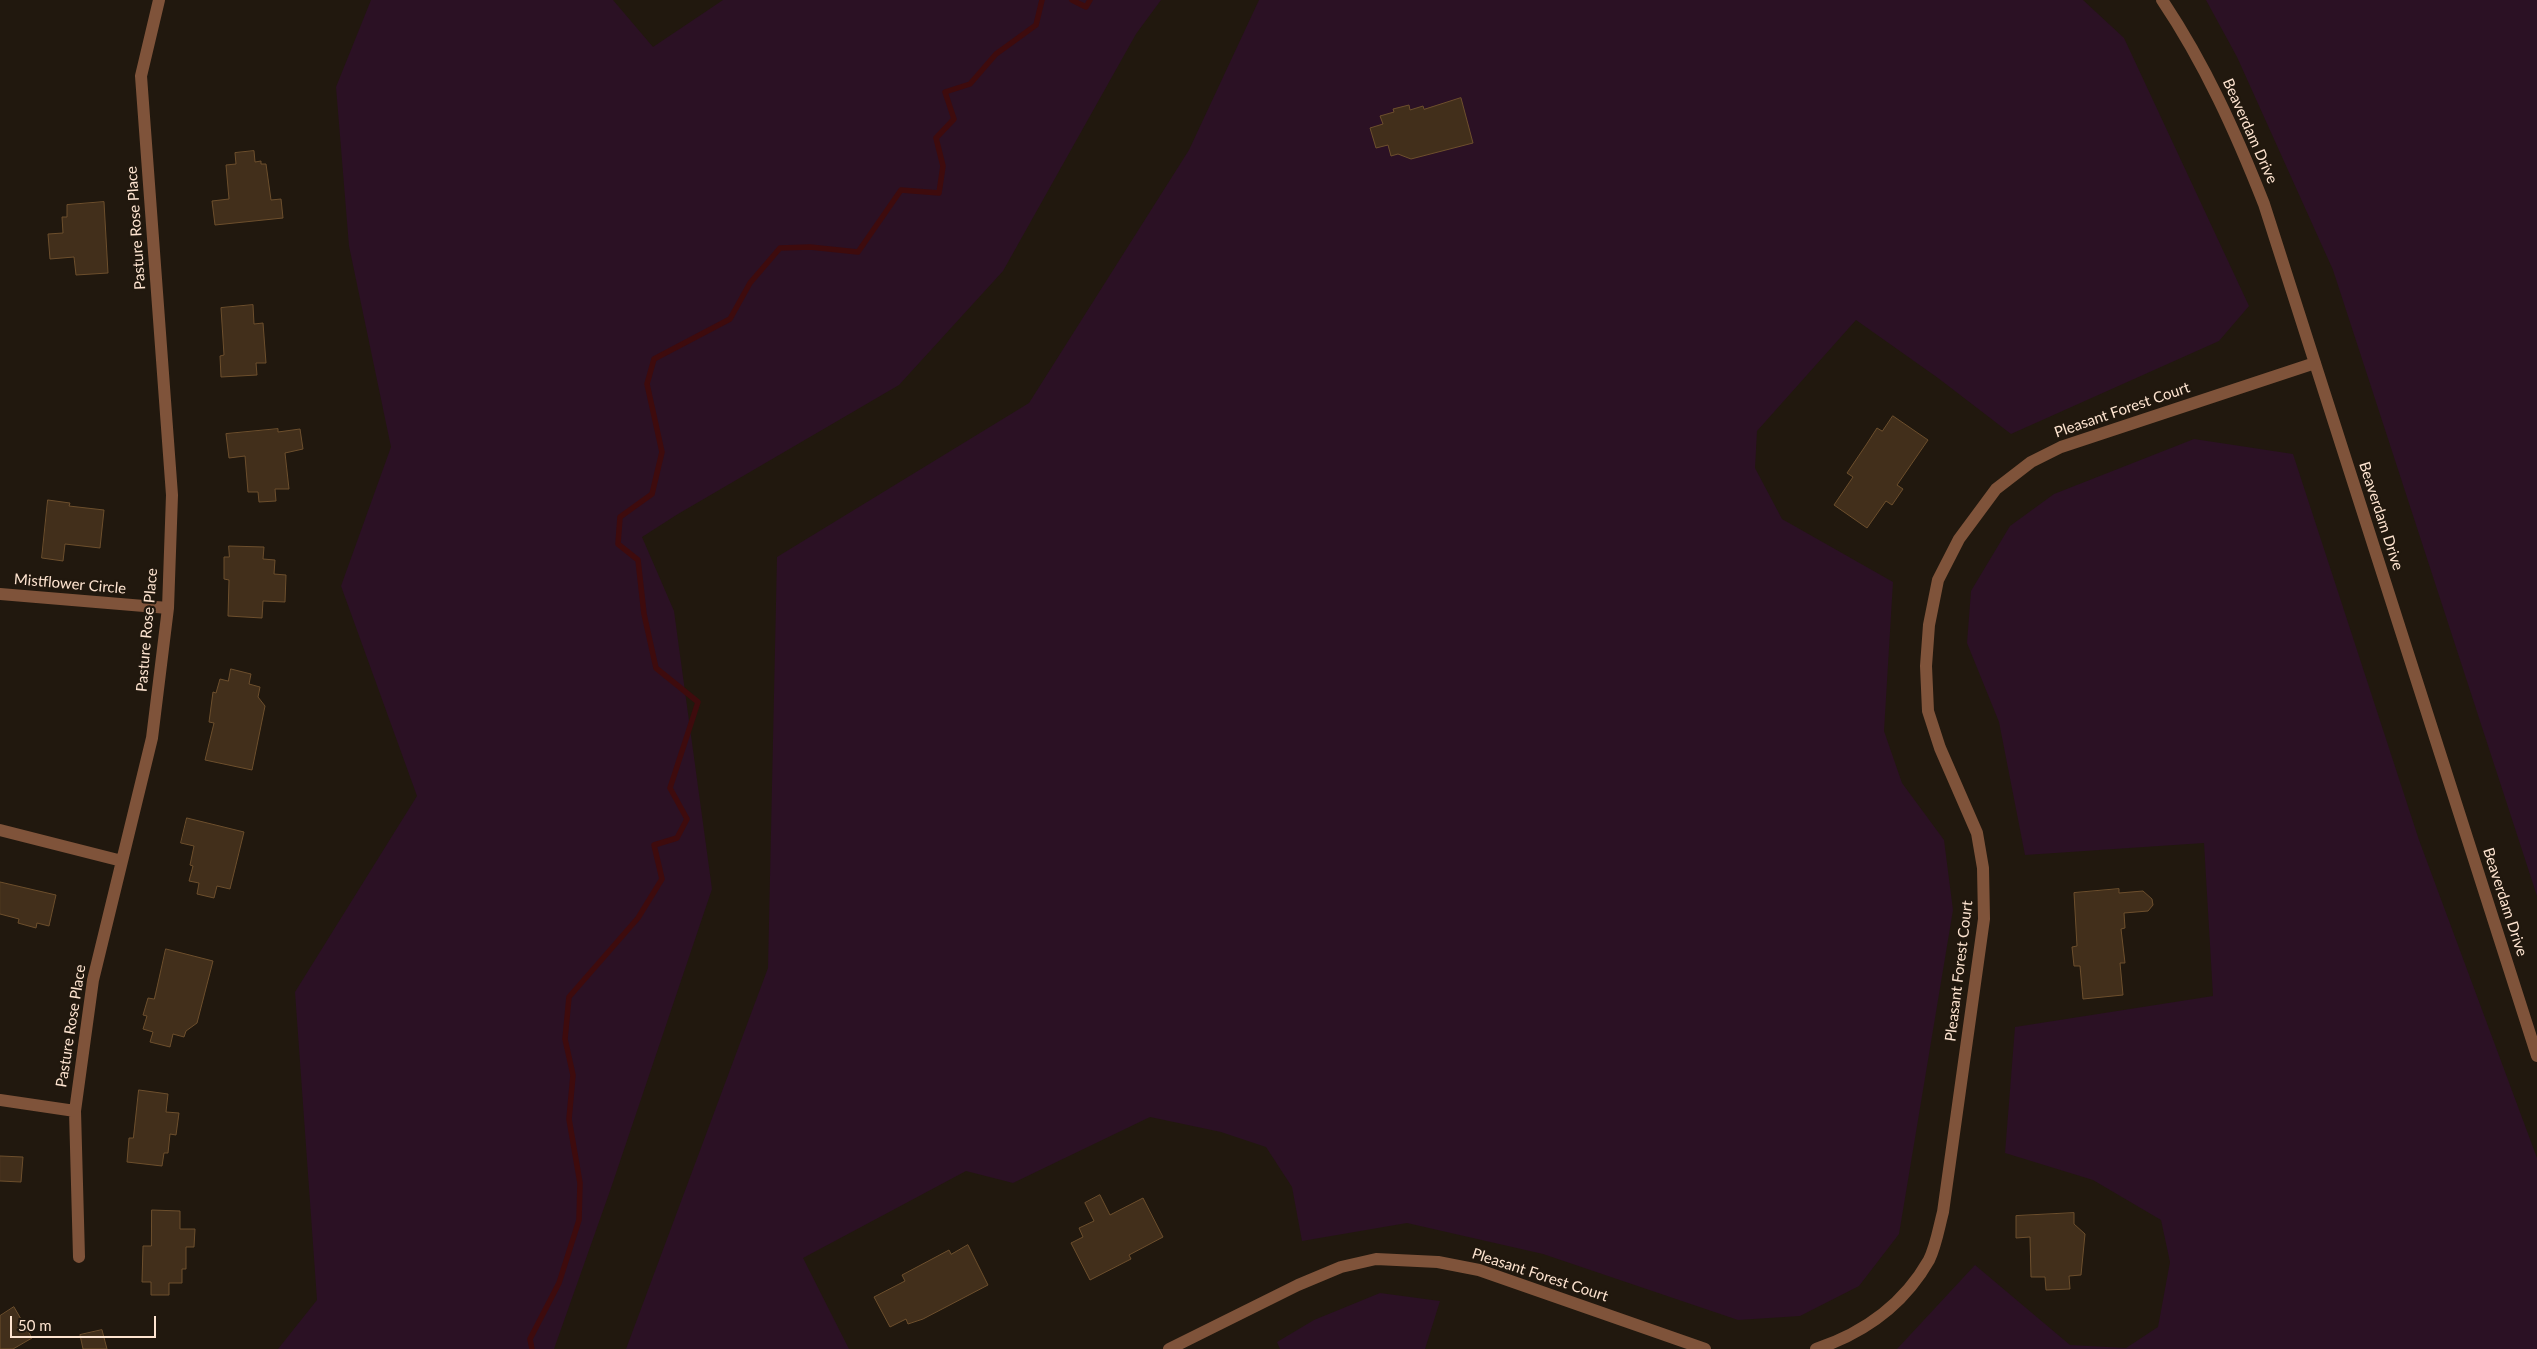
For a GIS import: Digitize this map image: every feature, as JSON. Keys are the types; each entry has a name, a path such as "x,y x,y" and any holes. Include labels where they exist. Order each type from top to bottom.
{"street":[{"name":"Pasture Rose Place","path":"79,1257 75,1111 93,980 152,738 168,608 172,495 141,76 159,0"},
{"name":"Beaverdam Drive","path":"2162,0 2187,37 2235,131 2264,204 2537,1056"},
{"name":"Pleasant Forest Court","path":"1816,1349 1842,1340 1877,1321 1901,1297 1929,1259 1943,1212 1984,919 1983,868 1977,833 1940,748 1928,710 1926,666 1929,625 1938,580 1954,547 1996,489 2031,462 2061,447 2315,363"},
{"name":"Mistflower Circle","path":"0,594 168,608"},
{"path":"0,830 122,861"},
{"path":"0,1100 75,1111"},
{"name":"Pleasant Forest Court","path":"1169,1349 1298,1285 1341,1267 1376,1259 1438,1262 1479,1270 1705,1349"}],"shaded area":[{"path":"371,0 613,0 653,47 723,0 1161,0 1136,34 1003,271 899,385 642,537 674,611 712,889 611,1188 554,1349 278,1349 317,1300 295,992 417,796 341,586 391,447 349,246 336,87"},
{"path":"1259,0 2083,0 2124,38 2249,306 2219,341 2011,434 1938,378 1856,320 1757,431 1755,468 1782,519 1893,582 1884,731 1902,783 1944,840 1953,910 1899,1234 1859,1286 1800,1316 1738,1320 1543,1254 1407,1223 1302,1241 1292,1187 1266,1147 1221,1132 1150,1117 1013,1183 966,1171 803,1258 849,1349 626,1349 768,968 777,557 1029,403 1189,150"},
{"path":"2206,0 2537,0 2537,896 2333,270 2237,57"},
{"path":"2194,439 2293,454 2419,840 2537,1158 2537,1349 1897,1349 1975,1265 2070,1345 2126,1348 2158,1327 2170,1262 2161,1220 2093,1180 2005,1153 2015,1027 2213,996 2204,843 2025,855 1999,722 1967,643 1971,591 2010,526 2054,494"},
{"path":"1380,1293 1440,1301 1425,1349 1280,1349 1277,1342 1314,1320"}],"building":[{"path":"1461,98 1473,143 1411,159 1398,154 1391,156 1388,145 1376,148 1370,128 1383,124 1380,116 1394,112 1393,109 1409,105 1410,110 1423,106 1424,109"},
{"path":"254,151 255,162 261,161 261,164 266,164 271,200 281,199 283,218 215,225 212,201 229,199 226,165 236,164 235,153"},
{"path":"104,202 108,273 76,275 74,257 50,259 48,234 63,233 62,217 67,217 67,205"},
{"path":"253,305 254,324 263,323 266,363 256,363 257,375 221,377 220,356 224,355 221,308"},
{"path":"1893,416 1928,440 1897,485 1903,489 1892,505 1886,501 1867,528 1834,505 1853,477 1847,473 1877,428 1882,431"},
{"path":"278,429 278,432 300,429 303,449 285,453 289,489 275,489 276,501 259,502 258,492 248,492 245,456 229,458 226,434"},
{"path":"48,500 70,503 69,506 104,510 100,548 65,544 63,561 42,558"},
{"path":"229,546 264,547 263,559 275,560 274,574 286,575 285,602 263,601 262,618 228,616 229,580 224,579 224,557 229,557"},
{"path":"231,669 251,674 249,684 260,687 258,697 265,706 252,770 205,760 214,723 209,722 213,692 216,693 220,679 228,681"},
{"path":"187,818 244,832 230,889 217,886 214,898 197,894 199,883 189,881 193,866 190,865 194,846 181,843"},
{"path":"0,882 56,895 49,926 37,923 36,928 18,923 19,919 0,914"},
{"path":"2119,889 2119,893 2143,891 2152,899 2153,905 2148,911 2124,913 2125,928 2121,929 2125,963 2120,963 2123,995 2083,999 2080,966 2074,966 2072,947 2077,946 2074,893"},
{"path":"166,949 213,961 197,1023 186,1031 184,1037 173,1034 170,1047 150,1042 153,1032 143,1029 147,1016 143,1015 148,998 154,999"},
{"path":"139,1090 168,1094 166,1112 179,1113 176,1135 170,1134 168,1153 164,1153 162,1166 127,1162 129,1138 133,1138"},
{"path":"0,1156 23,1157 21,1182 0,1181"},
{"path":"1100,1195 1110,1215 1143,1198 1163,1237 1129,1255 1131,1259 1090,1280 1071,1243 1083,1237 1079,1228 1094,1221 1085,1203"},
{"path":"152,1210 180,1211 180,1229 195,1229 194,1247 186,1247 186,1269 182,1269 182,1283 169,1283 169,1295 151,1295 151,1282 142,1282 143,1246 151,1246"},
{"path":"2074,1213 2074,1224 2085,1234 2081,1275 2069,1276 2070,1289 2046,1290 2045,1277 2031,1277 2030,1237 2016,1238 2016,1216"},
{"path":"968,1245 988,1285 923,1319 908,1324 906,1319 890,1327 874,1297 905,1281 902,1275 949,1250 951,1254"},
{"path":"14,1307 32,1338 13,1349 0,1349 0,1316"},
{"path":"102,1330 107,1349 83,1349 80,1335"}],"waterway":[{"path":"532,1349 530,1339 559,1283 579,1220 580,1183 569,1119 573,1075 565,1039 569,997 638,918 662,879 654,845 677,838 687,819 670,788 698,702 656,668 644,614 638,560 618,544 620,517 652,494 662,452 647,384 654,359 730,319 750,283 780,248 810,247 858,252 901,190 939,193 943,166 936,138 954,119 945,92 970,84 996,54 1036,25 1042,0"},
{"path":"1072,0 1086,7 1090,0"}]}
